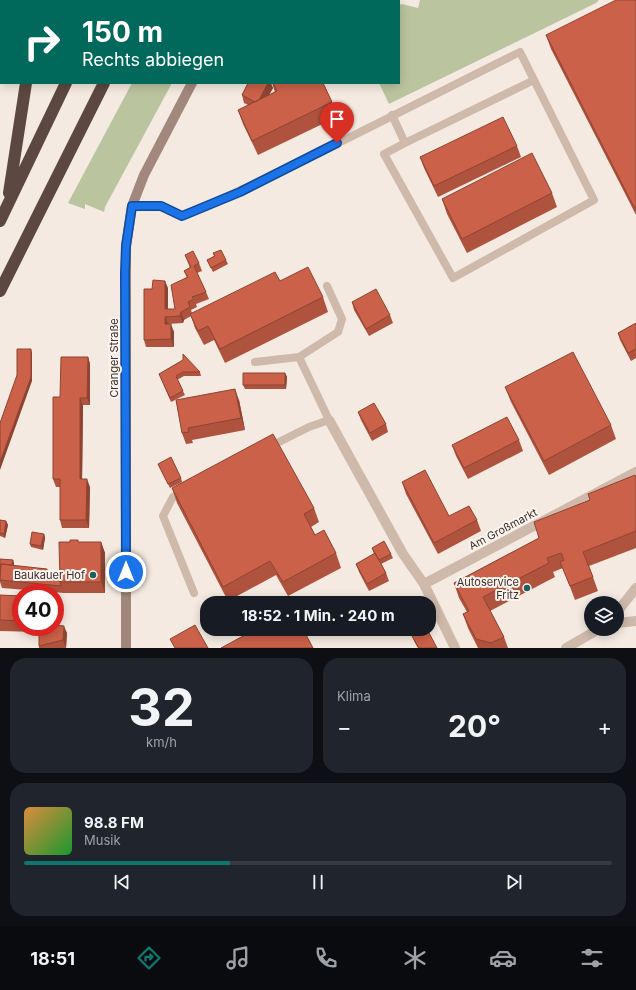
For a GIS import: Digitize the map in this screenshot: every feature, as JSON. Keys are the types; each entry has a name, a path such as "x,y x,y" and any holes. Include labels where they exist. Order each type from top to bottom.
{"highway":[{"path":"7,206 26,84"},
{"path":"0,221 66,84"},
{"path":"0,291 104,84"}],"street":[{"name":"Cranger Straße","path":"126,648 126,246 132,206 144,175 191,84"},
{"path":"329,420 403,554 424,584 455,648"},
{"name":"Am Großmarkt","path":"424,584 636,472"},
{"path":"624,603 636,588"},
{"path":"624,623 636,622"},
{"path":"570,647 587,636"}],"lane":[{"path":"132,206 161,206 182,216 240,192 520,52 534,80 594,200 453,278 384,154 534,80"},
{"path":"392,115 405,143"},
{"path":"255,362 299,357 338,332 342,320 327,286"},
{"path":"260,452 309,427 329,420 299,357"},
{"path":"193,487 172,497 163,516 194,593"}],"green space":[{"path":"420,0 599,0 596,3 389,104 379,84 400,84 400,5 418,8"},
{"path":"131,84 171,84 105,207 104,212 85,204 85,209 68,203"}],"building":[{"path":"616,0 636,0 636,211 546,35"},
{"path":"248,84 267,84 259,100 255,102 242,95"},
{"path":"274,84 323,84 332,102 252,141 238,110 277,91"},
{"path":"503,117 517,146 434,186 420,157"},
{"path":"532,153 552,193 462,239 442,199"},
{"path":"221,250 226,260 211,268 207,260 215,256 213,253"},
{"path":"193,251 199,263 194,266 206,292 192,297 194,299 188,302 190,307 181,312 180,316 165,317 165,324 171,324 171,339 144,340 144,289 152,289 153,280 165,281 165,309 175,309 171,285 188,277 184,271 191,267 185,255"},
{"path":"308,267 323,297 220,349 208,326 198,331 190,314 275,272 280,281"},
{"path":"376,289 390,315 366,329 352,302"},
{"path":"636,323 636,349 628,353 618,333"},
{"path":"17,349 31,349 31,377 0,462 0,423 17,375"},
{"path":"573,352 611,425 544,461 505,387"},
{"path":"183,354 200,372 183,372 176,376 183,391 170,398 159,374 183,360"},
{"path":"61,357 88,357 87,398 80,398 80,479 87,479 86,520 60,520 60,479 53,479 53,397 60,397"},
{"path":"243,373 285,373 285,385 243,385"},
{"path":"235,389 241,418 188,428 189,432 182,433 176,400"},
{"path":"374,403 386,424 370,433 358,412"},
{"path":"507,417 519,440 464,468 452,445"},
{"path":"273,434 314,508 304,514 315,535 324,530 336,553 283,582 270,561 223,587 172,488"},
{"path":"171,457 181,478 168,484 158,464"},
{"path":"425,470 449,516 469,506 477,520 434,543 402,482"},
{"path":"635,475 636,531 583,552 593,577 570,586 560,562 564,560 561,553 547,558 549,563 483,597 504,637 491,643 476,639 463,614 469,611 454,583 539,538 534,522 590,500 588,494"},
{"path":"0,520 6,521 4,534 0,533"},
{"path":"32,532 44,534 41,546 30,544"},
{"path":"70,540 78,540 78,542 101,542 101,582 60,582 59,542 70,542"},
{"path":"384,541 391,554 379,560 372,548"},
{"path":"375,553 386,573 367,584 356,564"},
{"path":"0,559 13,560 12,565 1,564 0,568"},
{"path":"1,564 47,569 47,572 60,573 60,584 41,584 0,580"},
{"path":"0,595 12,596 12,621 0,620"},
{"path":"195,625 208,648 175,648 170,639"},
{"path":"39,636 63,636 63,640 39,646"},
{"path":"243,636 307,636 313,648 221,648"},
{"path":"412,636 431,636 437,648 419,648"}],"place":[{"name":"Baukauer Hof","path":"93,575"},
{"name":"Autoservice Fritz","path":"527,588"}],"route":[{"path":"126,572 125,273 126,246 132,206 161,206 182,216 240,192 337,143"}]}
